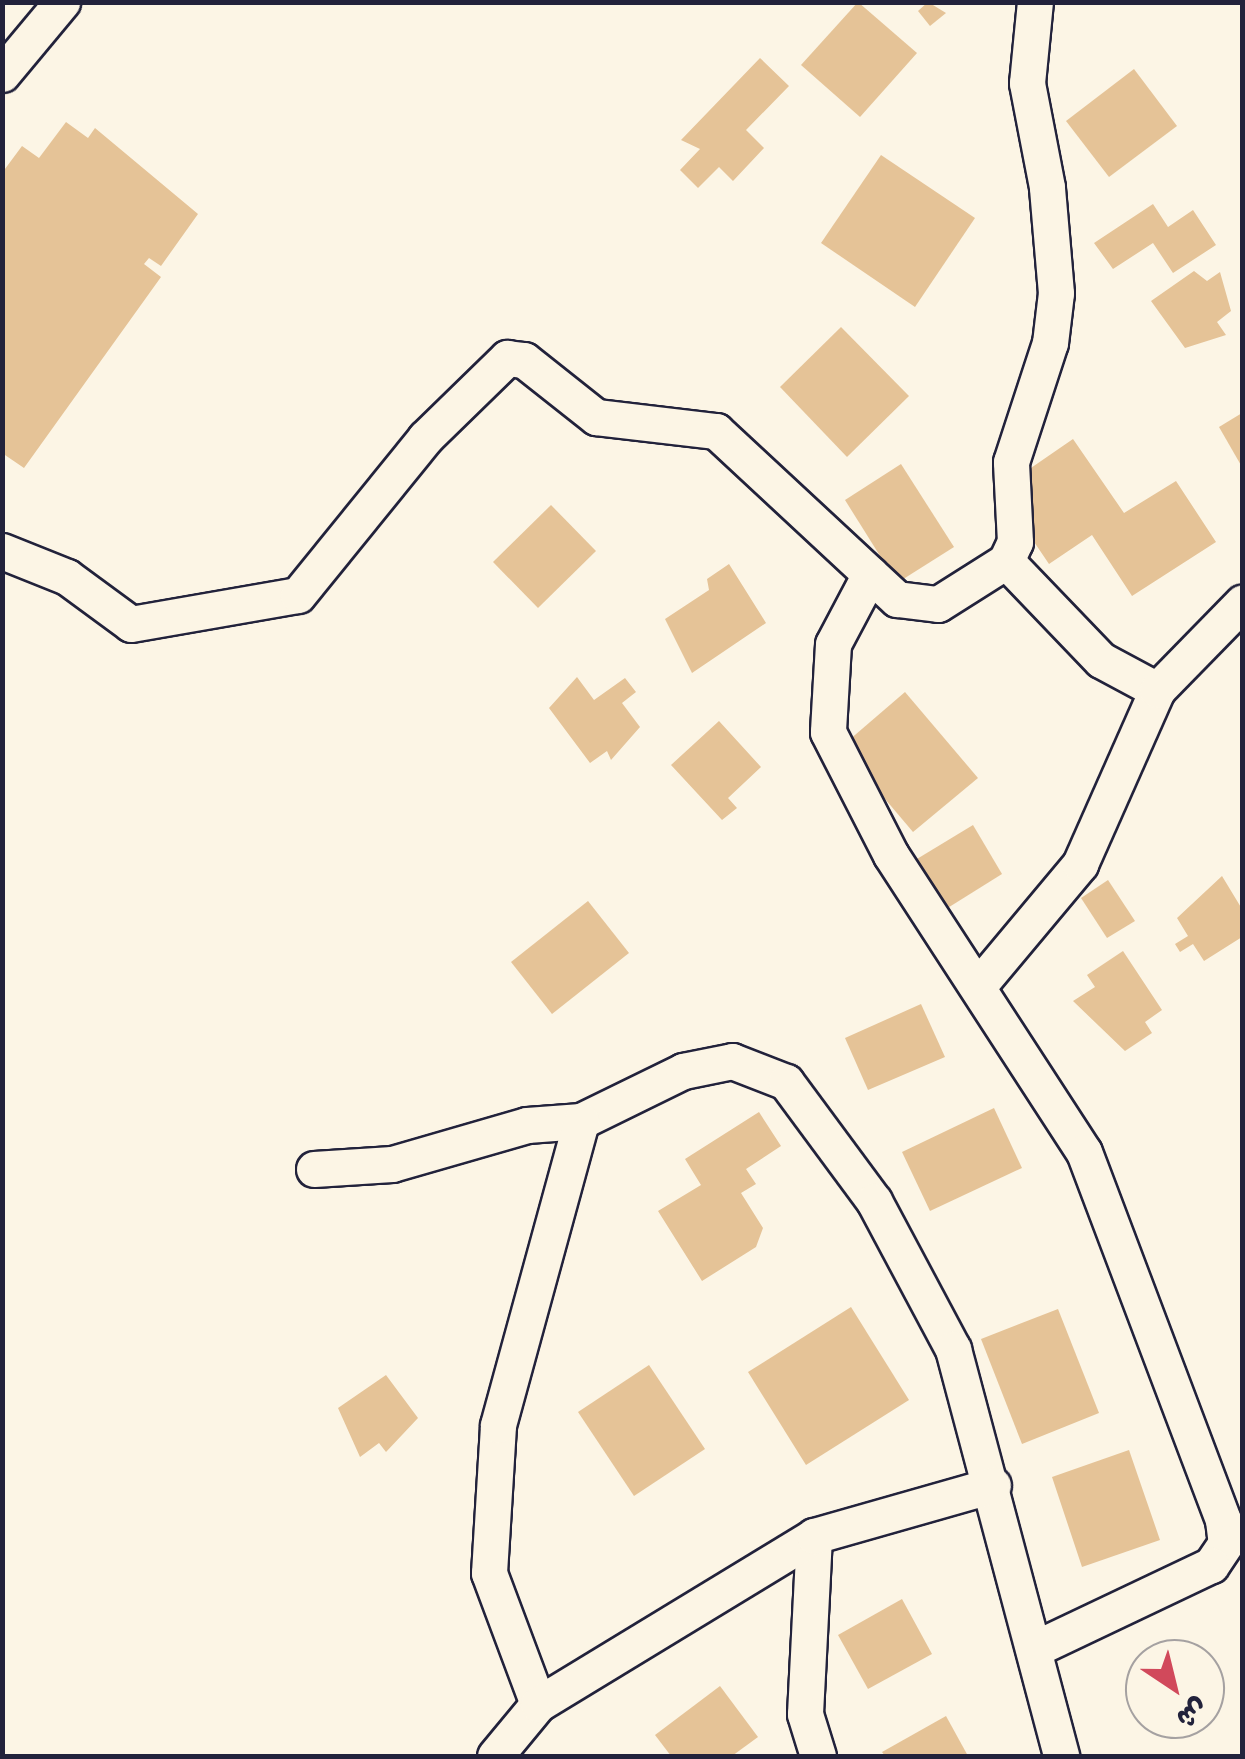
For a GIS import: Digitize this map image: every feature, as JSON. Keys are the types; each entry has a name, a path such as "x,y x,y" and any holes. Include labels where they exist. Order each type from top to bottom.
{"street":[{"path":"7,56 62,2"},
{"path":"2,551 66,577 131,624 298,595 425,438 507,358 524,360 596,417 727,437 897,600 923,607 1006,561 1018,514 1011,462 1050,342 1056,293 1027,83 1035,2"},
{"path":"1006,561 1101,660 1157,690"},
{"path":"870,574 833,644 828,732 891,855 1067,1119 1104,1195 1232,1548 1034,1648"},
{"path":"979,985 1080,864 1157,690 1242,602"},
{"path":"314,1169 392,1164 527,1126 581,1121 683,1071 732,1061 786,1082 874,1201 928,1294 994,1485 1061,1756"},
{"path":"538,1704 489,1572 498,1425 581,1121"},
{"path":"495,1756 538,1704 814,1536 994,1485"},
{"path":"814,1536 805,1714 818,1756"}],"building":[{"path":"858,2 917,53 860,117 801,65"},
{"path":"928,2 946,13 930,26 918,11"},
{"path":"760,58 789,86 746,130 764,148 733,181 719,167 698,188 680,170 700,149 681,140"},
{"path":"1134,69 1177,126 1109,177 1066,121"},
{"path":"66,122 88,138 95,128 198,214 161,266 149,258 144,264 161,277 24,468 2,453 2,173 22,146 39,158"},
{"path":"881,155 975,218 915,307 821,243"},
{"path":"1153,204 1168,227 1193,210 1216,245 1173,273 1153,243 1113,269 1094,243"},
{"path":"1194,271 1207,281 1220,272 1231,311 1217,322 1226,335 1185,348 1151,301"},
{"path":"841,327 909,396 847,457 780,387"},
{"path":"1242,413 1242,467 1219,427"},
{"path":"1073,439 1124,513 1176,481 1216,542 1132,596 1092,535 1049,564 999,490"},
{"path":"901,464 954,547 897,583 845,500"},
{"path":"551,505 596,551 538,608 493,562"},
{"path":"729,564 766,623 692,673 665,619 709,590 707,579"},
{"path":"577,677 594,700 625,678 636,692 622,703 640,727 611,760 607,751 590,763 549,708"},
{"path":"905,692 978,778 913,832 841,747"},
{"path":"719,721 761,767 728,798 737,808 722,820 671,765"},
{"path":"973,825 1002,874 938,914 907,865"},
{"path":"1222,876 1242,909 1242,937 1204,961 1193,944 1180,952 1175,944 1188,936 1177,918"},
{"path":"1108,880 1135,921 1107,938 1081,898"},
{"path":"588,901 629,953 552,1014 511,962"},
{"path":"1123,951 1162,1010 1145,1022 1152,1033 1125,1051 1073,1001 1095,987 1087,975"},
{"path":"921,1004 945,1057 868,1090 845,1038"},
{"path":"994,1108 1022,1168 930,1211 902,1152"},
{"path":"759,1112 781,1146 746,1169 756,1184 741,1193 763,1228 756,1247 702,1281 658,1211 701,1185 685,1159"},
{"path":"851,1307 909,1400 806,1465 748,1372"},
{"path":"1058,1309 1099,1413 1022,1444 981,1339"},
{"path":"649,1365 705,1449 634,1496 578,1412"},
{"path":"386,1375 418,1418 386,1452 379,1443 360,1457 338,1408"},
{"path":"1129,1450 1160,1540 1082,1567 1052,1477"},
{"path":"902,1599 932,1654 868,1689 838,1635"},
{"path":"720,1686 758,1737 732,1756 671,1756 655,1735"},
{"path":"946,1716 968,1756 885,1756 882,1752"}]}
